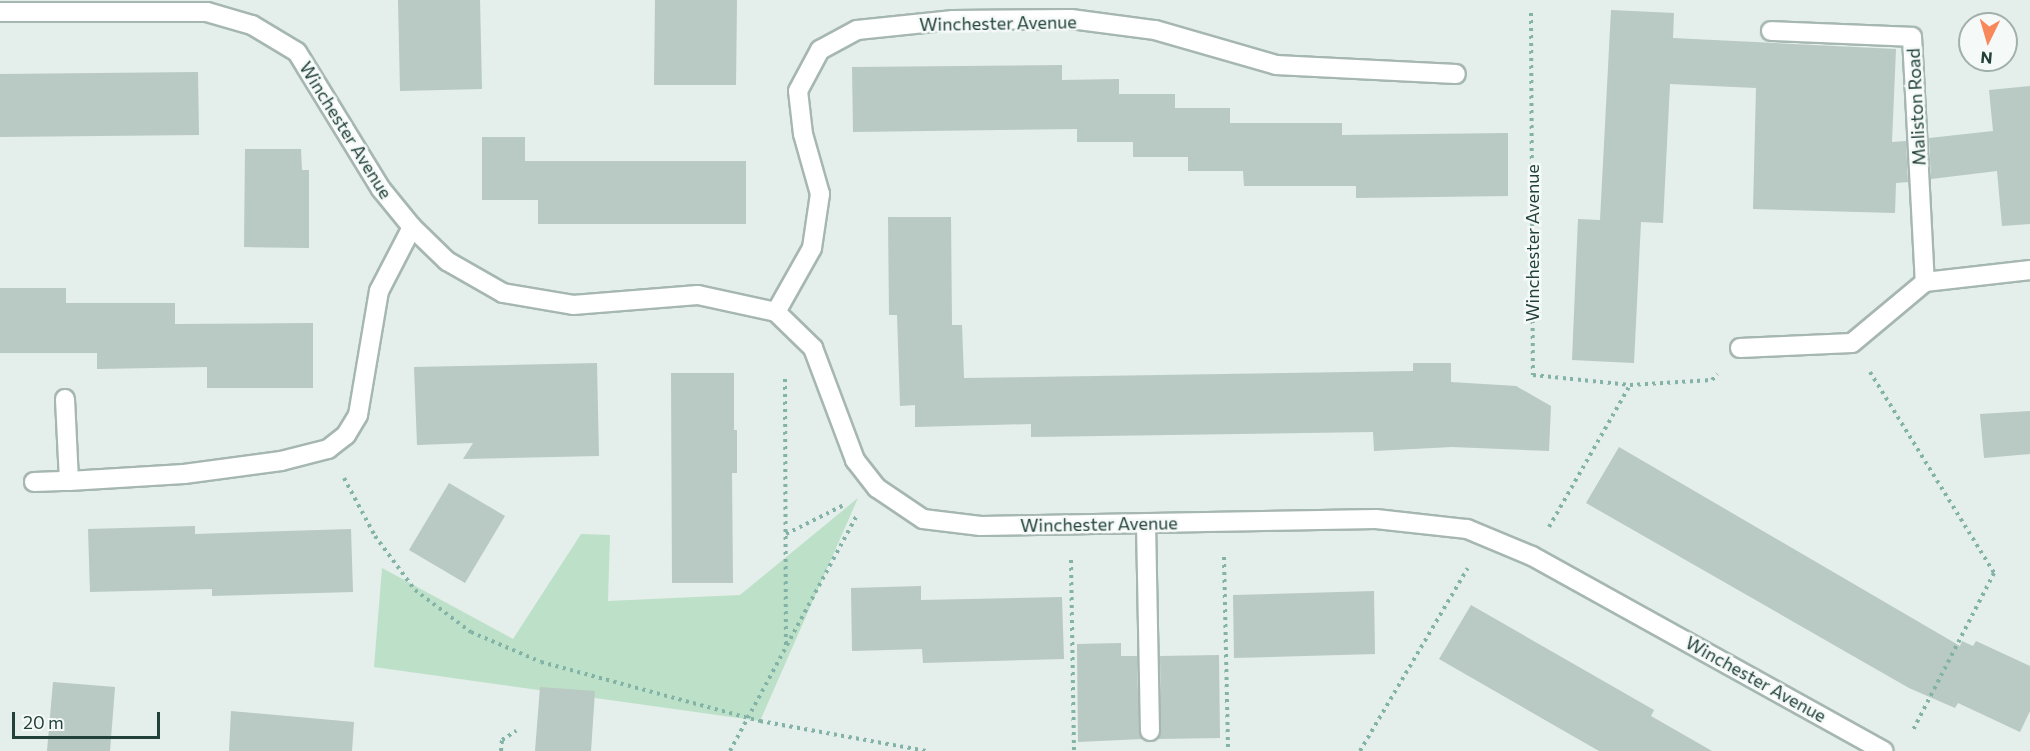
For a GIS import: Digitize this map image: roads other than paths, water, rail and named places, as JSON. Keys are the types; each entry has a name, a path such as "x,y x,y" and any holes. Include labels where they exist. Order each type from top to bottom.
{"street":[{"name":"Winchester Avenue","path":"0,12 207,12 252,25 297,52 381,189 412,227 447,261 502,293 573,305 698,295 779,315 813,348 855,460 877,488 922,519 981,526 1376,519 1467,529 1532,556 1884,751"},
{"name":"Winchester Avenue","path":"779,315 812,248 820,194 803,134 798,91 820,50 857,30 953,20 1071,19 1155,30 1276,65 1456,74"},
{"name":"Maliston Road","path":"1771,31 1912,37 1925,282"},
{"path":"34,482 184,474 281,461 328,449 346,435 358,415 379,291 412,227"},
{"path":"1740,348 1852,343 1925,282 2030,270"},
{"path":"65,399 69,481"},
{"path":"1146,523 1150,731"}]}
